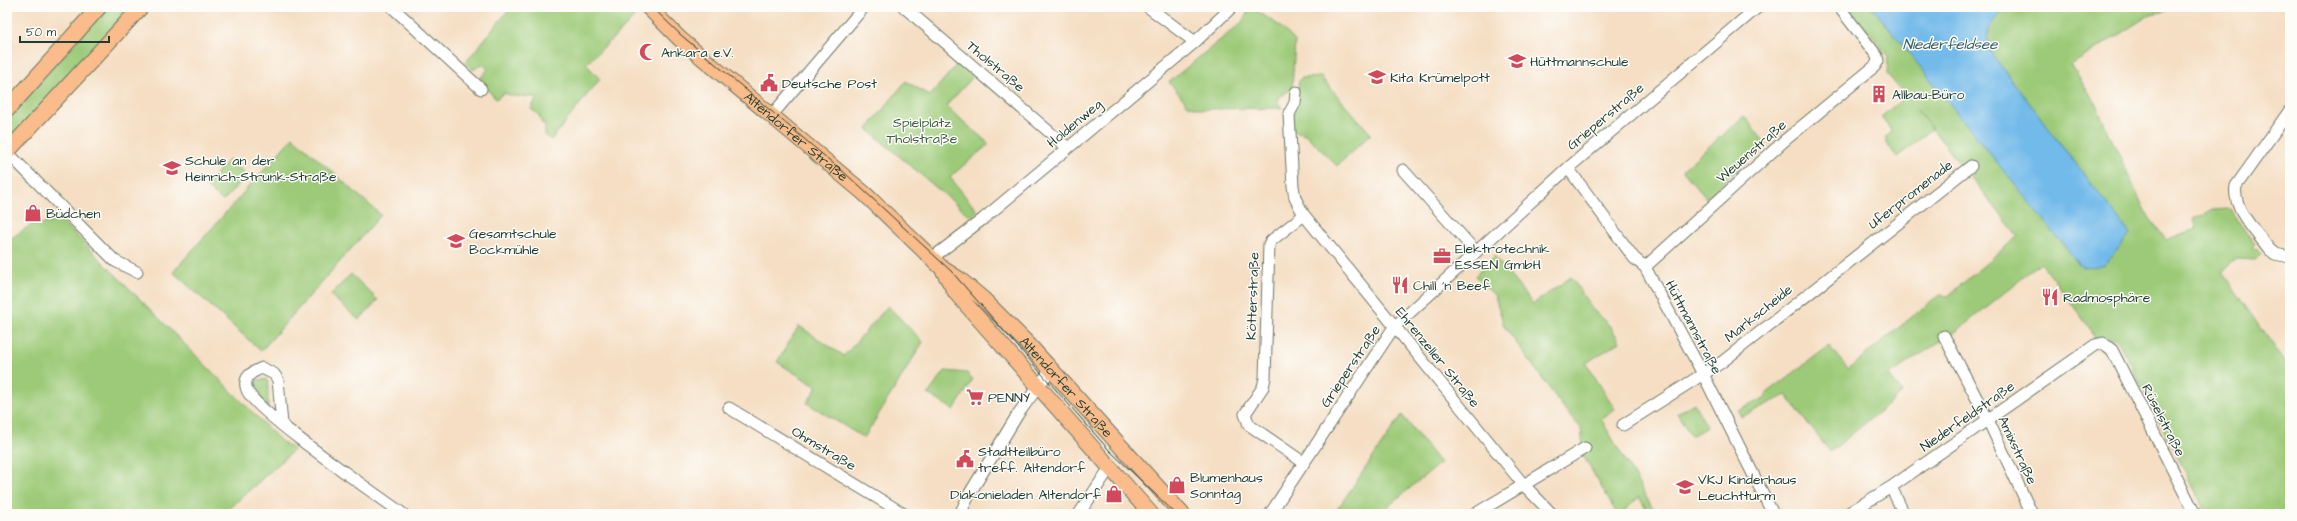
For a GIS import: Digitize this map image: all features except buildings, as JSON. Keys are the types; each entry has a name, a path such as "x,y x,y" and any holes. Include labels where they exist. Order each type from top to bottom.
{"main road":[{"path":"7,110 100,7"},
{"path":"7,152 141,7"},
{"name":"Altendorfer Straße","path":"648,7 680,39 865,194 943,269 959,278 983,299 1052,370 1182,514"},
{"name":"Altendorfer Straße","path":"943,269 956,293 1038,385 1109,469 1151,514"}],"street":[{"path":"392,7 482,89"},
{"path":"772,115 864,7"},
{"name":"Tholstraße","path":"904,7 1068,148"},
{"path":"1148,7 1195,42"},
{"name":"Holdenweg","path":"932,258 983,219 1195,42 1232,7"},
{"name":"Grieperstraße","path":"1270,514 1303,462 1394,328 1568,168 1758,7"},
{"name":"Weuenstraße","path":"1645,267 1784,141 1875,66 1878,61 1877,56 1839,7"},
{"path":"1296,92 1295,103 1289,114 1293,186 1295,198 1304,215"},
{"path":"2290,110 2236,186 2234,194 2236,203 2269,249 2274,254 2290,257"},
{"path":"7,152 115,261 137,272"},
{"name":"Uferpromenade","path":"1868,246 1971,166"},
{"name":"Hüttmannstraße","path":"1568,168 1634,258 1645,267 1703,374 1773,514"},
{"path":"1403,170 1476,252"},
{"name":"Ehrenzeller Straße","path":"1304,215 1394,328 1523,484 1552,514"},
{"name":"Kötterstraße","path":"1303,462 1249,425 1245,414 1263,387 1265,378 1269,244 1304,215"},
{"name":"Markscheide","path":"1623,425 1722,362 1868,246"},
{"name":"Amixstraße","path":"1944,336 1988,420 2032,514"},
{"name":"Niederfeldstraße","path":"1847,514 1891,487 2095,345 2103,343"},
{"name":"Rüselstraße","path":"2103,343 2112,350 2195,514"},
{"path":"282,424 278,380 274,374 262,368 251,373 247,376 247,390 254,400 282,424 403,514"},
{"path":"960,514 1002,441 1038,385 1052,370"},
{"name":"Ohmstraße","path":"729,408 904,514"},
{"path":"1475,514 1523,484 1586,448"},
{"path":"1079,514 1109,469"},
{"path":"1891,487 1904,514"}],"green space":[{"path":"107,7 132,7 15,137 7,131 7,119"},
{"path":"511,7 629,7 635,16 586,64 600,79 551,140 545,135 545,123 542,124 539,115 531,109 537,97 513,96 504,93 496,99 479,80 488,69 482,64 473,70 465,63"},
{"path":"1848,7 2186,7 2151,14 2071,65 2095,103 2146,213 2166,240 2197,228 2193,218 2212,210 2230,209 2255,245 2252,248 2255,250 2258,248 2262,254 2255,260 2237,259 2222,271 2290,370 2290,514 2207,514 2118,341 2109,337 2094,340 2089,327 2041,263 1958,330 1889,375 1902,393 1830,452 1786,395 1741,417 1738,411 1766,397 1767,393 1829,346 1848,369 1935,298 1941,295 1948,296 2018,236 1917,110 1932,129 1897,157 1885,142 1887,141 1885,138 1892,132 1881,117 1906,96 1887,74 1888,56"},
{"path":"1254,9 1280,26 1295,41 1292,89 1278,98 1278,103 1282,108 1201,109 1188,105 1169,82 1242,22 1249,10"},
{"name":"Spielplatz Tholstraße","path":"957,64 973,77 946,106 989,144 950,177 977,211 971,217 867,129 906,81 930,96"},
{"path":"1321,77 1371,134 1337,166 1305,134 1291,130 1299,81 1301,78"},
{"path":"1744,116 1766,144 1706,198 1682,170"},
{"path":"293,137 381,215 261,351 173,272"},
{"path":"229,159 247,175 223,201 205,186"},
{"path":"62,221 282,442 294,450 223,514 7,514 7,241 31,225"},
{"path":"1494,256 1533,304 1571,277 1592,309 1610,326 1620,342 1586,363 1615,409 1601,419 1656,514 1649,514 1639,497 1621,514 1617,514 1584,457 1581,428 1566,411 1504,326 1495,296 1475,276"},
{"path":"351,274 378,300 359,320 330,295"},
{"path":"888,306 923,342 864,438 807,403 817,387 777,362 799,326 844,356"},
{"path":"945,371 967,373 973,379 954,410 928,394"},
{"path":"266,379 268,382 268,408 254,393 253,387 258,380"},
{"path":"1694,403 1707,427 1691,436 1677,413"},
{"path":"1402,415 1440,463 1379,514 1334,514"}],"water":[{"name":"Niederfeldsee","path":"1872,7 2007,7 1990,27 1988,33 1988,46 1991,53 2130,234 2103,266 2081,267"}],"tram line":[{"path":"652,7 681,35 847,175 951,271 1109,450 1176,514"}],"place":[{"name":"Ankara e.V.","path":"648,52"},
{"name":"Hüttmannschule","path":"1517,61"},
{"name":"Kita Krümelpott","path":"1377,77"},
{"name":"Deutsche Post","path":"769,83"},
{"name":"Allbau-Büro","path":"1879,94"},
{"name":"Schule an der Heinrich-Strunk-Straße","path":"172,168"},
{"name":"Büdchen","path":"33,213"},
{"name":"Gesamtschule Bockmühle","path":"456,241"},
{"name":"Elektrotechnik ESSEN GmbH","path":"1442,256"},
{"name":"Chill 'n Beef","path":"1400,285"},
{"name":"Radmosphäre","path":"2050,297"},
{"name":"PENNY","path":"975,397"},
{"name":"Stadtteilbüro treff. Altendorf","path":"965,459"},
{"name":"Blumenhaus Sonntag","path":"1177,485"},
{"name":"VKJ Kinderhaus Leuchtturm","path":"1685,487"},
{"name":"Diakonieladen Altendorf","path":"1114,494"}]}
